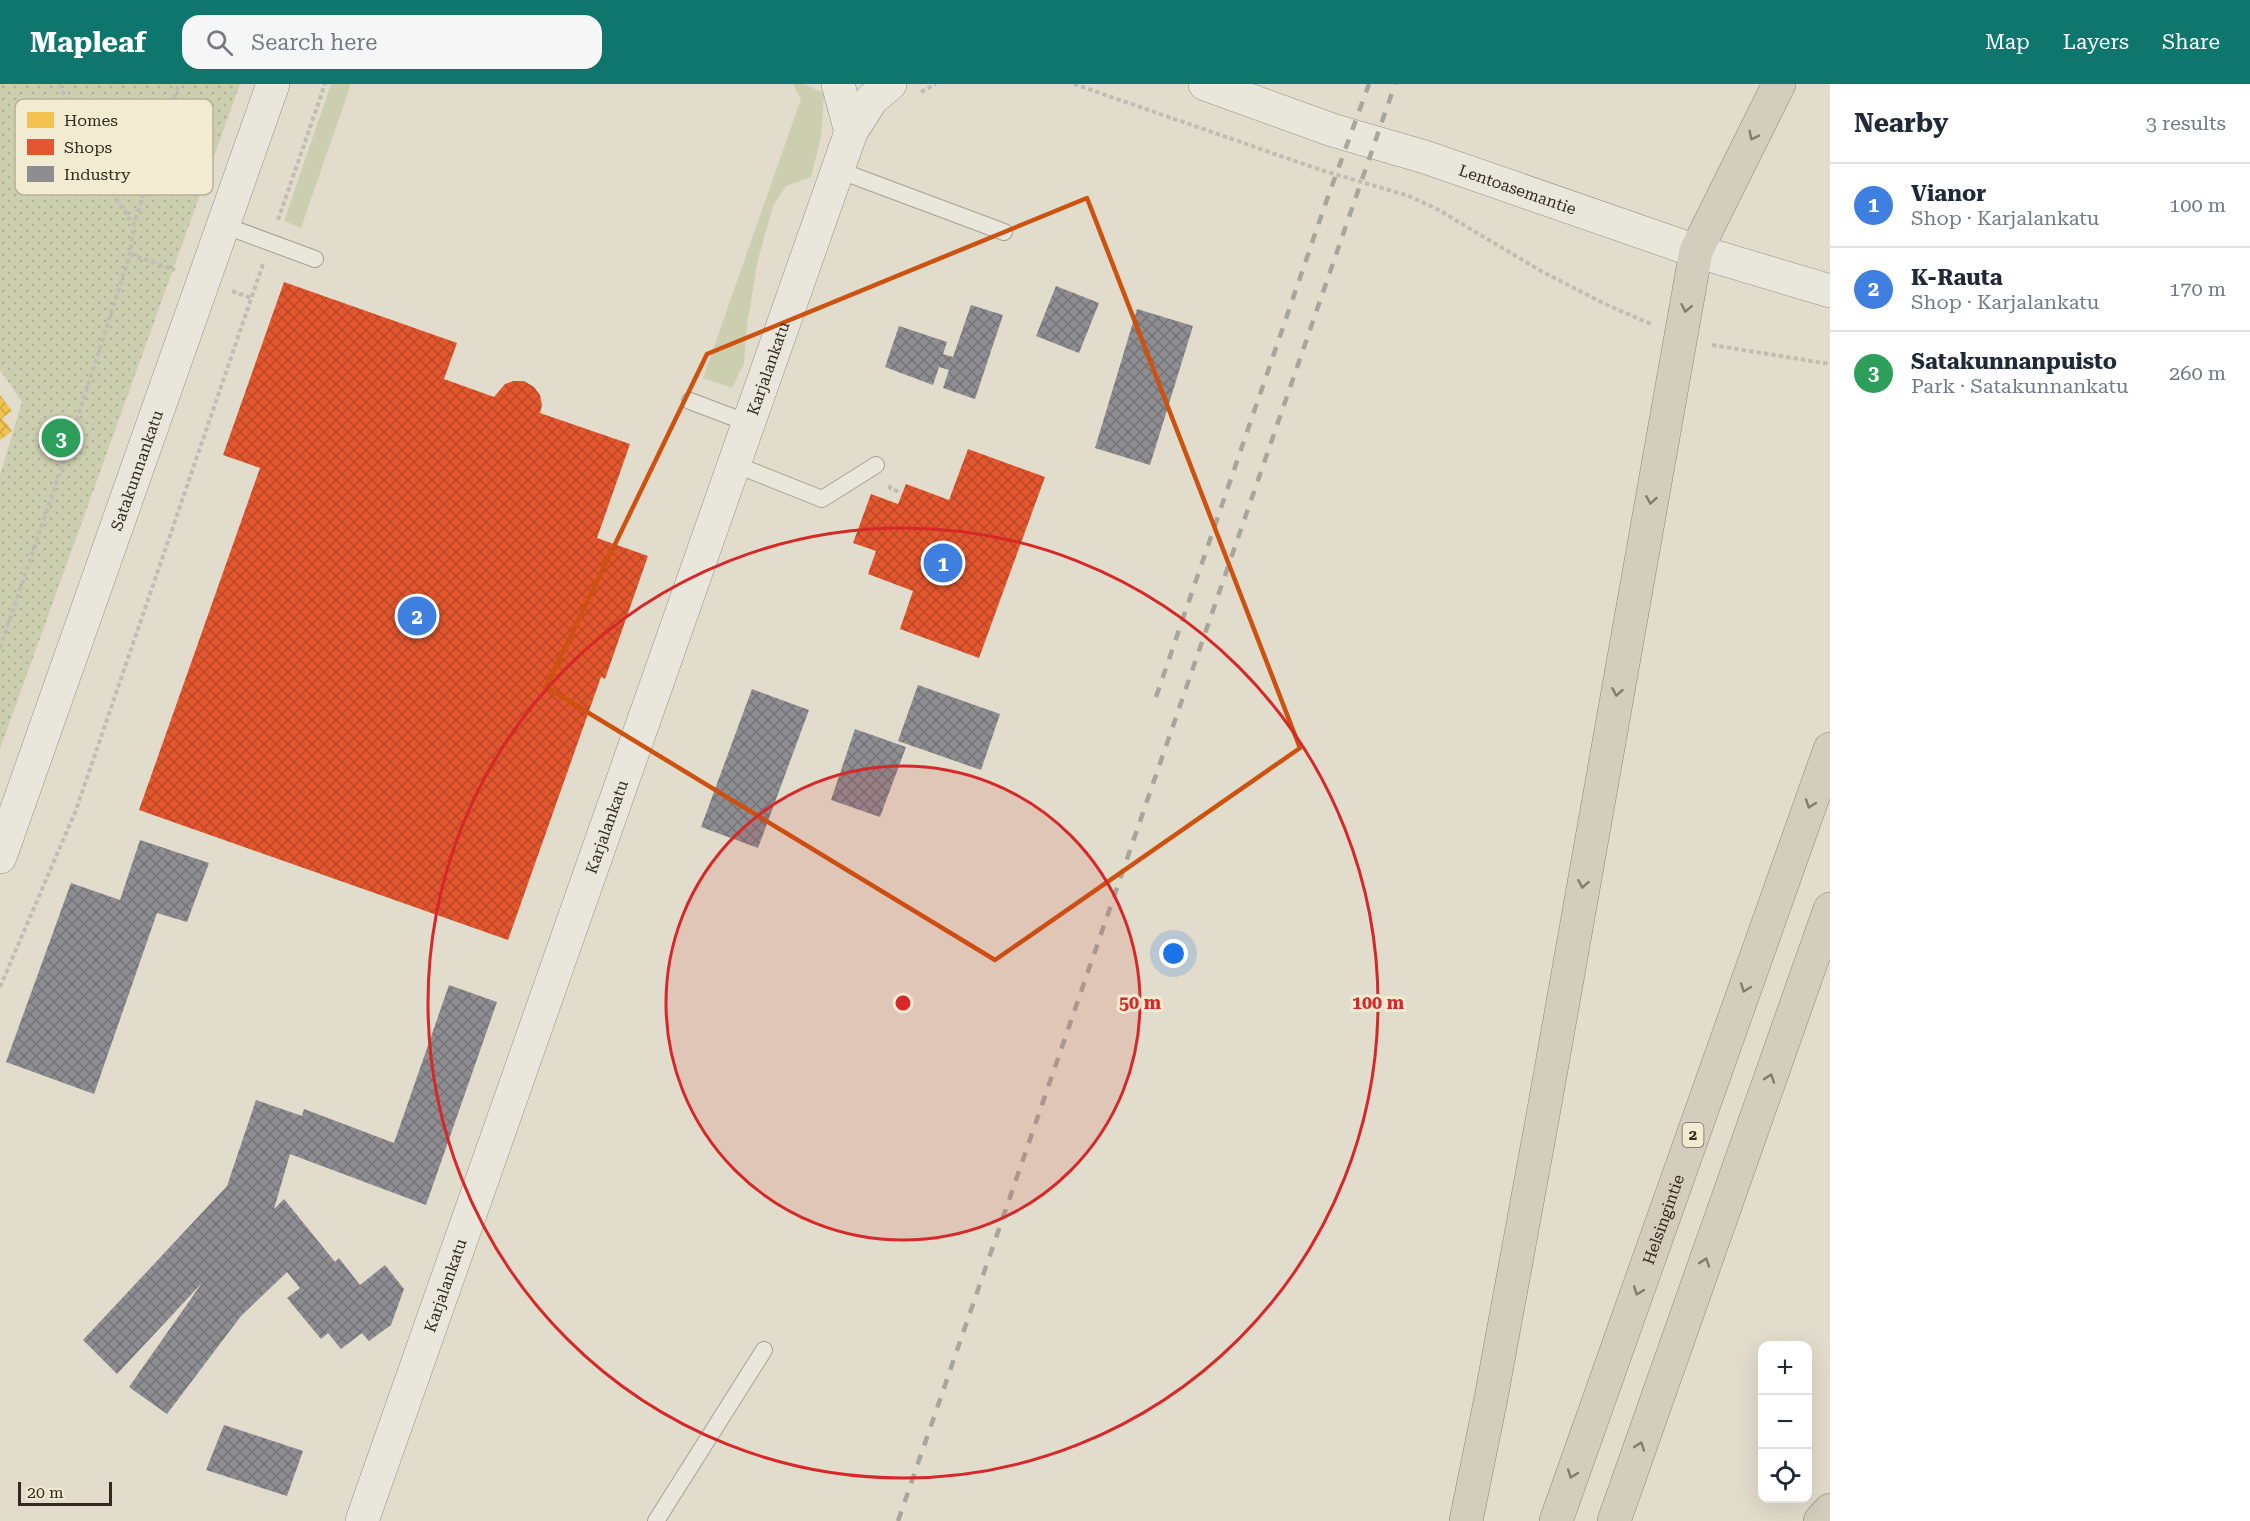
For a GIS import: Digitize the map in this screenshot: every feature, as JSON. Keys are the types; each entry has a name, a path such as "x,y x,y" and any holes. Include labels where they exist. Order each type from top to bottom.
{"highway":[{"path":"1466,1521 1543,1115 1696,251 1779,84"},
{"name":"Helsingintie","path":"1556,1521 1830,749"},
{"path":"1614,1521 1830,909"},
{"path":"1820,1521 1830,1510"}],"street":[{"name":"Satakunnankatu","path":"0,857 273,84"},
{"path":"838,84 851,132"},
{"name":"Karjalankatu","path":"362,1521 851,132 872,99 890,84"},
{"name":"Lentoasemantie","path":"1205,84 1332,130 1425,157 1696,251 1830,291"}],"lane":[{"path":"838,170 1004,232"},
{"path":"223,225 315,260"},
{"path":"690,401 748,423"},
{"path":"734,464 822,499 876,465"},
{"path":"656,1521 764,1350"}],"path":[{"path":"59,84 66,99"},
{"path":"174,99 179,84"},
{"path":"0,987 76,810 325,84"},
{"path":"1074,84 1322,170 1409,196 1437,209 1541,271 1607,304 1680,336 1703,343 1830,364"},
{"path":"114,195 134,224"},
{"path":"0,648 62,466 130,254 134,224 143,195"}],"highlighted area":[{"path":"1087,198 1300,748 995,960 546,687 707,354"}],"green space":[{"path":"0,84 240,84 213,159 213,99 15,99 15,195 200,195 0,749 0,475 22,402 0,370"},
{"path":"331,84 351,84 301,228 284,221"},
{"path":"793,84 804,84 824,93 821,137 811,177 786,186 774,204 758,259 747,325 744,363 732,388 703,378 801,99"}],"building: Homes":[{"path":"0,395 12,411 2,418 12,431 0,440"}],"building: Shops":[{"path":"284,282 457,343 444,379 494,397 505,384 524,381 534,387 540,395 542,405 540,413 630,444 597,538 648,556 605,679 601,677 508,940 139,810 260,468 223,455"},
{"path":"968,449 1045,477 979,658 900,629 913,591 868,574 876,551 853,543 871,494 898,504 906,484 949,500"}],"building: Industry":[{"path":"1056,286 1099,303 1079,353 1036,336"},
{"path":"971,305 1003,315 975,399 943,388 949,370 939,367 933,385 885,367 899,326 947,342 943,354 953,357"},
{"path":"1137,309 1193,326 1150,465 1095,448"},
{"path":"918,685 1000,714 981,770 898,741"},
{"path":"752,689 809,710 758,848 701,827"},
{"path":"855,729 906,747 880,817 831,800"},
{"path":"140,840 209,863 187,922 157,913 94,1094 6,1062 71,883 120,900"},
{"path":"449,985 497,1002 426,1205 290,1154 274,1209 284,1199 335,1262 339,1258 360,1285 385,1265 404,1289 391,1325 369,1341 362,1333 341,1349 328,1333 321,1339 287,1298 300,1288 287,1272 241,1316 167,1414 129,1387 202,1283 117,1374 83,1340 227,1186 256,1100 302,1116 304,1109 394,1143"},
{"path":"224,1425 303,1451 287,1496 206,1470"}],"railway":[{"path":"1156,697 1325,205 1369,84"},
{"path":"898,1521 1395,84"}],"place":[{"name":"Satakunnanpuisto","path":"61,438"},
{"name":"Vianor","path":"943,563"},
{"name":"K-Rauta","path":"417,616"}]}
